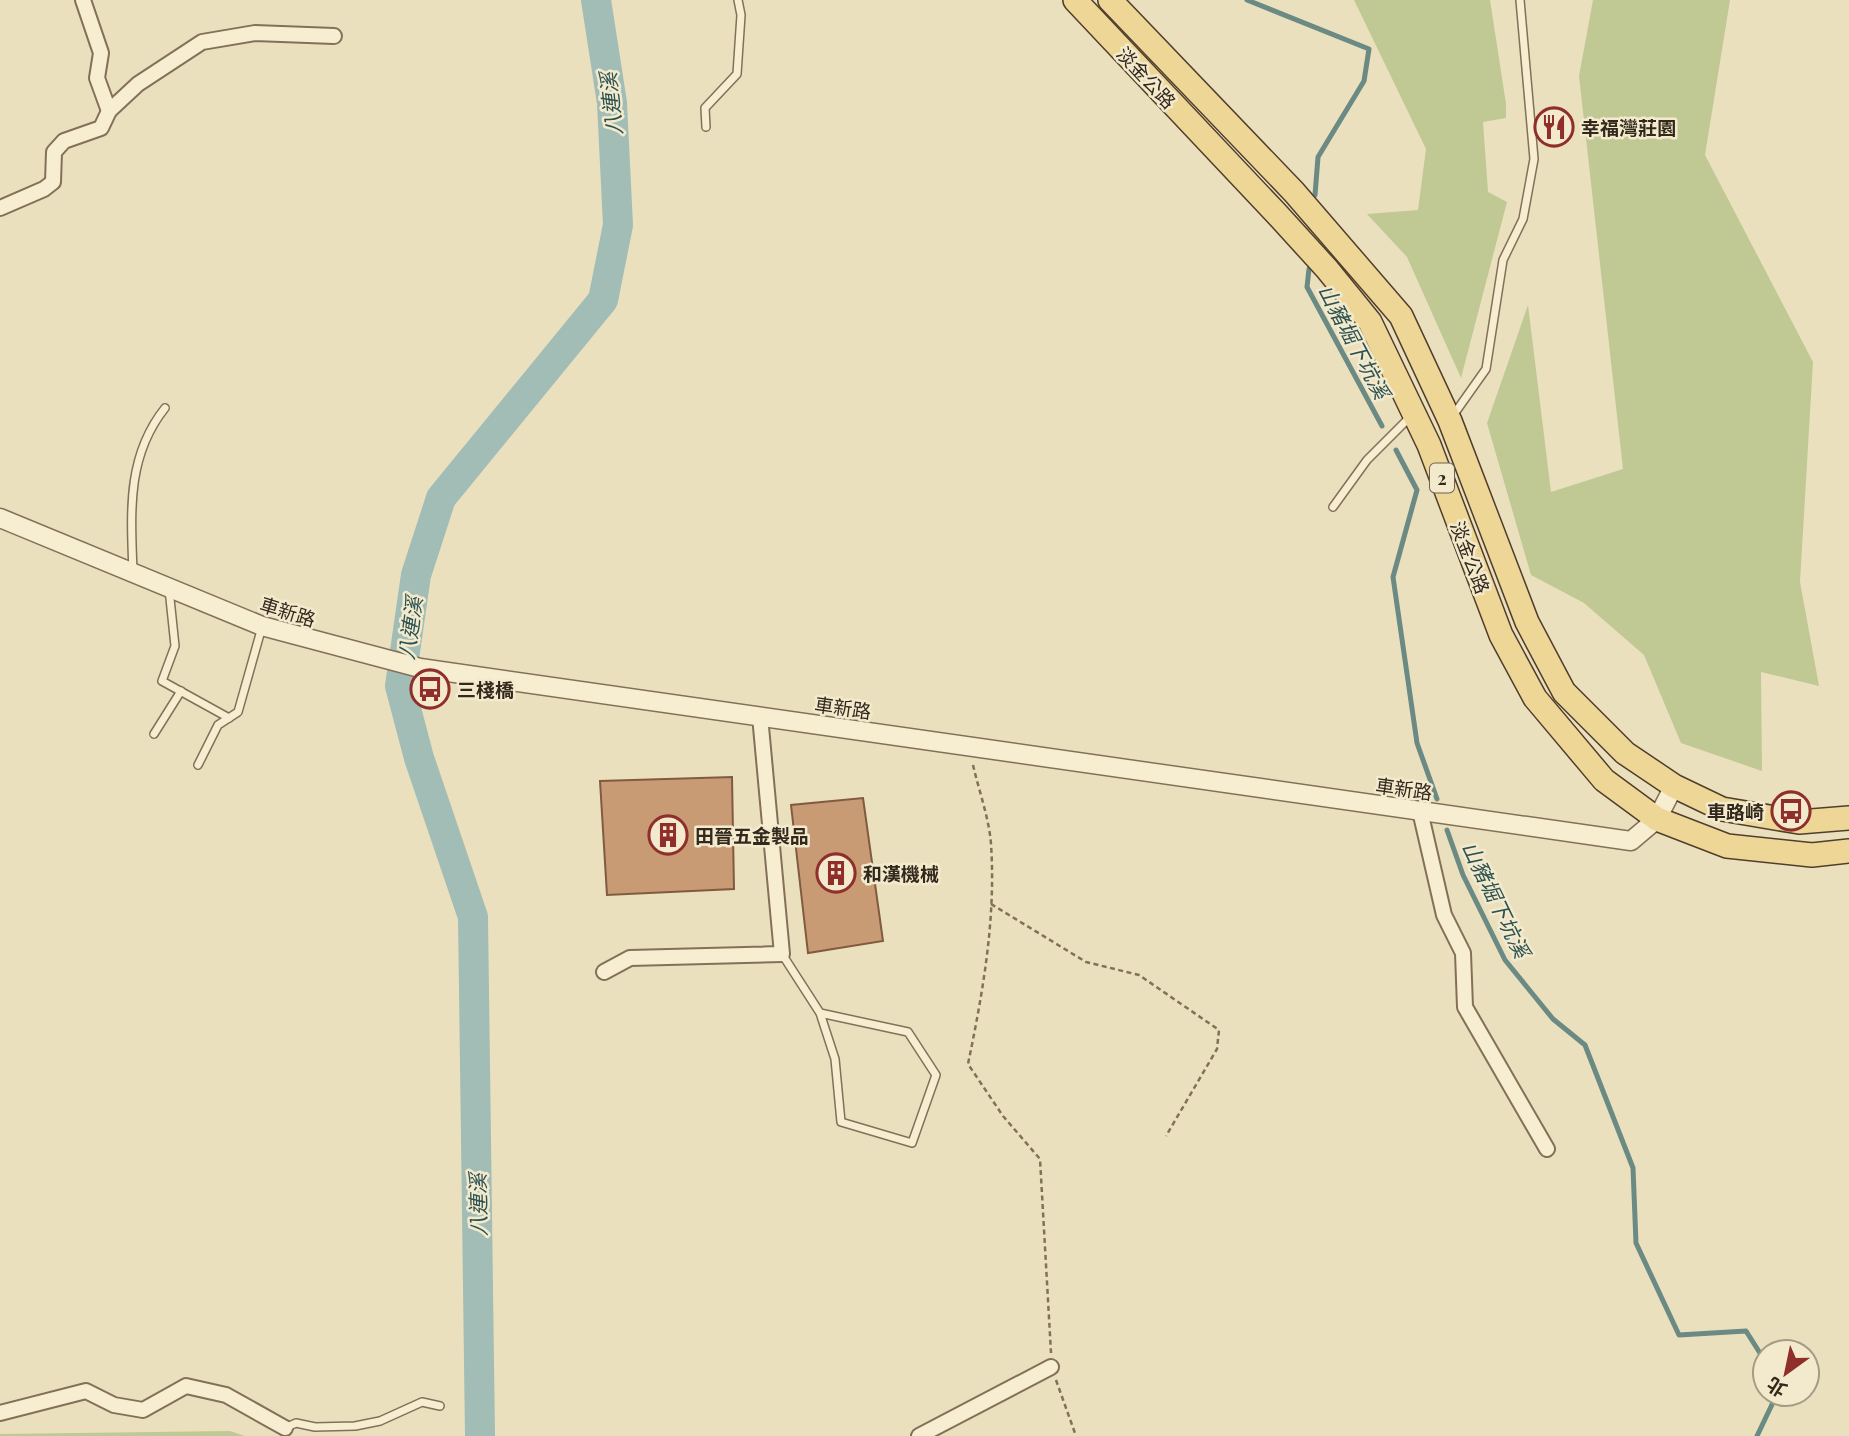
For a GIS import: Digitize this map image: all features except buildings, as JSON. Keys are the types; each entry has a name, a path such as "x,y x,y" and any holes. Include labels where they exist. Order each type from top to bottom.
{"main road":[{"name":"淡金公路","path":"1075,0 1326,269 1370,323 1429,445 1501,635 1535,698 1604,780 1657,819 1727,846 1812,855 1849,851"},
{"name":"淡金公路","path":"1110,0 1294,192 1401,316 1450,421 1527,622 1564,692 1625,753 1674,786 1722,809 1799,822 1849,818"}],"street":[{"path":"83,0 100,53 97,78 109,111"},
{"path":"0,208 44,189 53,182 54,152 64,141 101,128 109,111 138,84 202,42 255,33 334,36"},
{"name":"車新路","path":"0,518 262,626 419,668 1631,841 1657,819 1674,786"},
{"path":"604,972 630,958 782,954 760,716"},
{"path":"1420,811 1444,915 1464,953 1465,1007 1548,1149"},
{"path":"919,1436 1051,1367"},
{"path":"0,1413 86,1391 114,1405 143,1410 187,1386 226,1395 285,1428"}],"lane":[{"path":"706,127 705,108 737,74 741,15 738,0"},
{"path":"1450,421 1486,369 1503,260 1524,219 1534,159 1520,0"},
{"path":"134,573 133,476 149,428 165,408"},
{"path":"1333,507 1367,460 1413,414"},
{"path":"169,588 175,646 162,681 229,718"},
{"path":"198,765 218,725 238,712 262,626"},
{"path":"154,734 181,691"},
{"path":"782,954 820,1013 835,1059 841,1122 912,1143 936,1075 908,1032 820,1013"},
{"path":"285,1428 296,1423 315,1427 355,1426 380,1421 422,1402 440,1406"}],"path":[{"path":"968,745 991,842 991,904 983,992 968,1064 1003,1115 1041,1158 1051,1367 1076,1436"},
{"path":"991,904 1086,962 1139,975 1219,1030 1217,1049 1166,1136"}],"green space":[{"path":"1354,0 1490,0 1506,118 1483,122 1488,192 1507,202 1461,378 1407,257 1367,214 1418,210 1426,149"},
{"path":"1593,0 1730,0 1705,155 1813,362 1800,582 1819,686 1761,672 1762,771 1681,743 1644,655 1584,603 1531,575 1487,423 1528,305 1551,492 1623,469 1579,76"},
{"path":"230,1431 245,1436 0,1436 0,1434"}],"waterway":[{"name":"八連溪","path":"480,1436 473,917 419,758 400,686 416,575 441,498 603,300 618,225 612,103 596,0"},
{"name":"山豬堀下坑溪","path":"1247,0 1369,49 1364,81 1318,157 1315,195"},
{"name":"山豬堀下坑溪","path":"1309,269 1307,287 1382,426"},
{"name":"山豬堀下坑溪","path":"1396,450 1417,490 1393,577 1417,743 1437,799"},
{"name":"山豬堀下坑溪","path":"1447,830 1463,875 1505,960 1553,1019 1585,1045 1633,1168 1636,1243 1679,1335 1746,1331 1751,1339"},
{"name":"山豬堀下坑溪","path":"1757,1436 1770,1408"}],"place":[{"name":"幸福灣莊園","path":"1554,127"},
{"name":"三棧橋","path":"430,689"},
{"name":"車路崎","path":"1791,811"},
{"name":"田晉五金製品","path":"668,835"},
{"name":"和漢機械","path":"836,873"}]}
